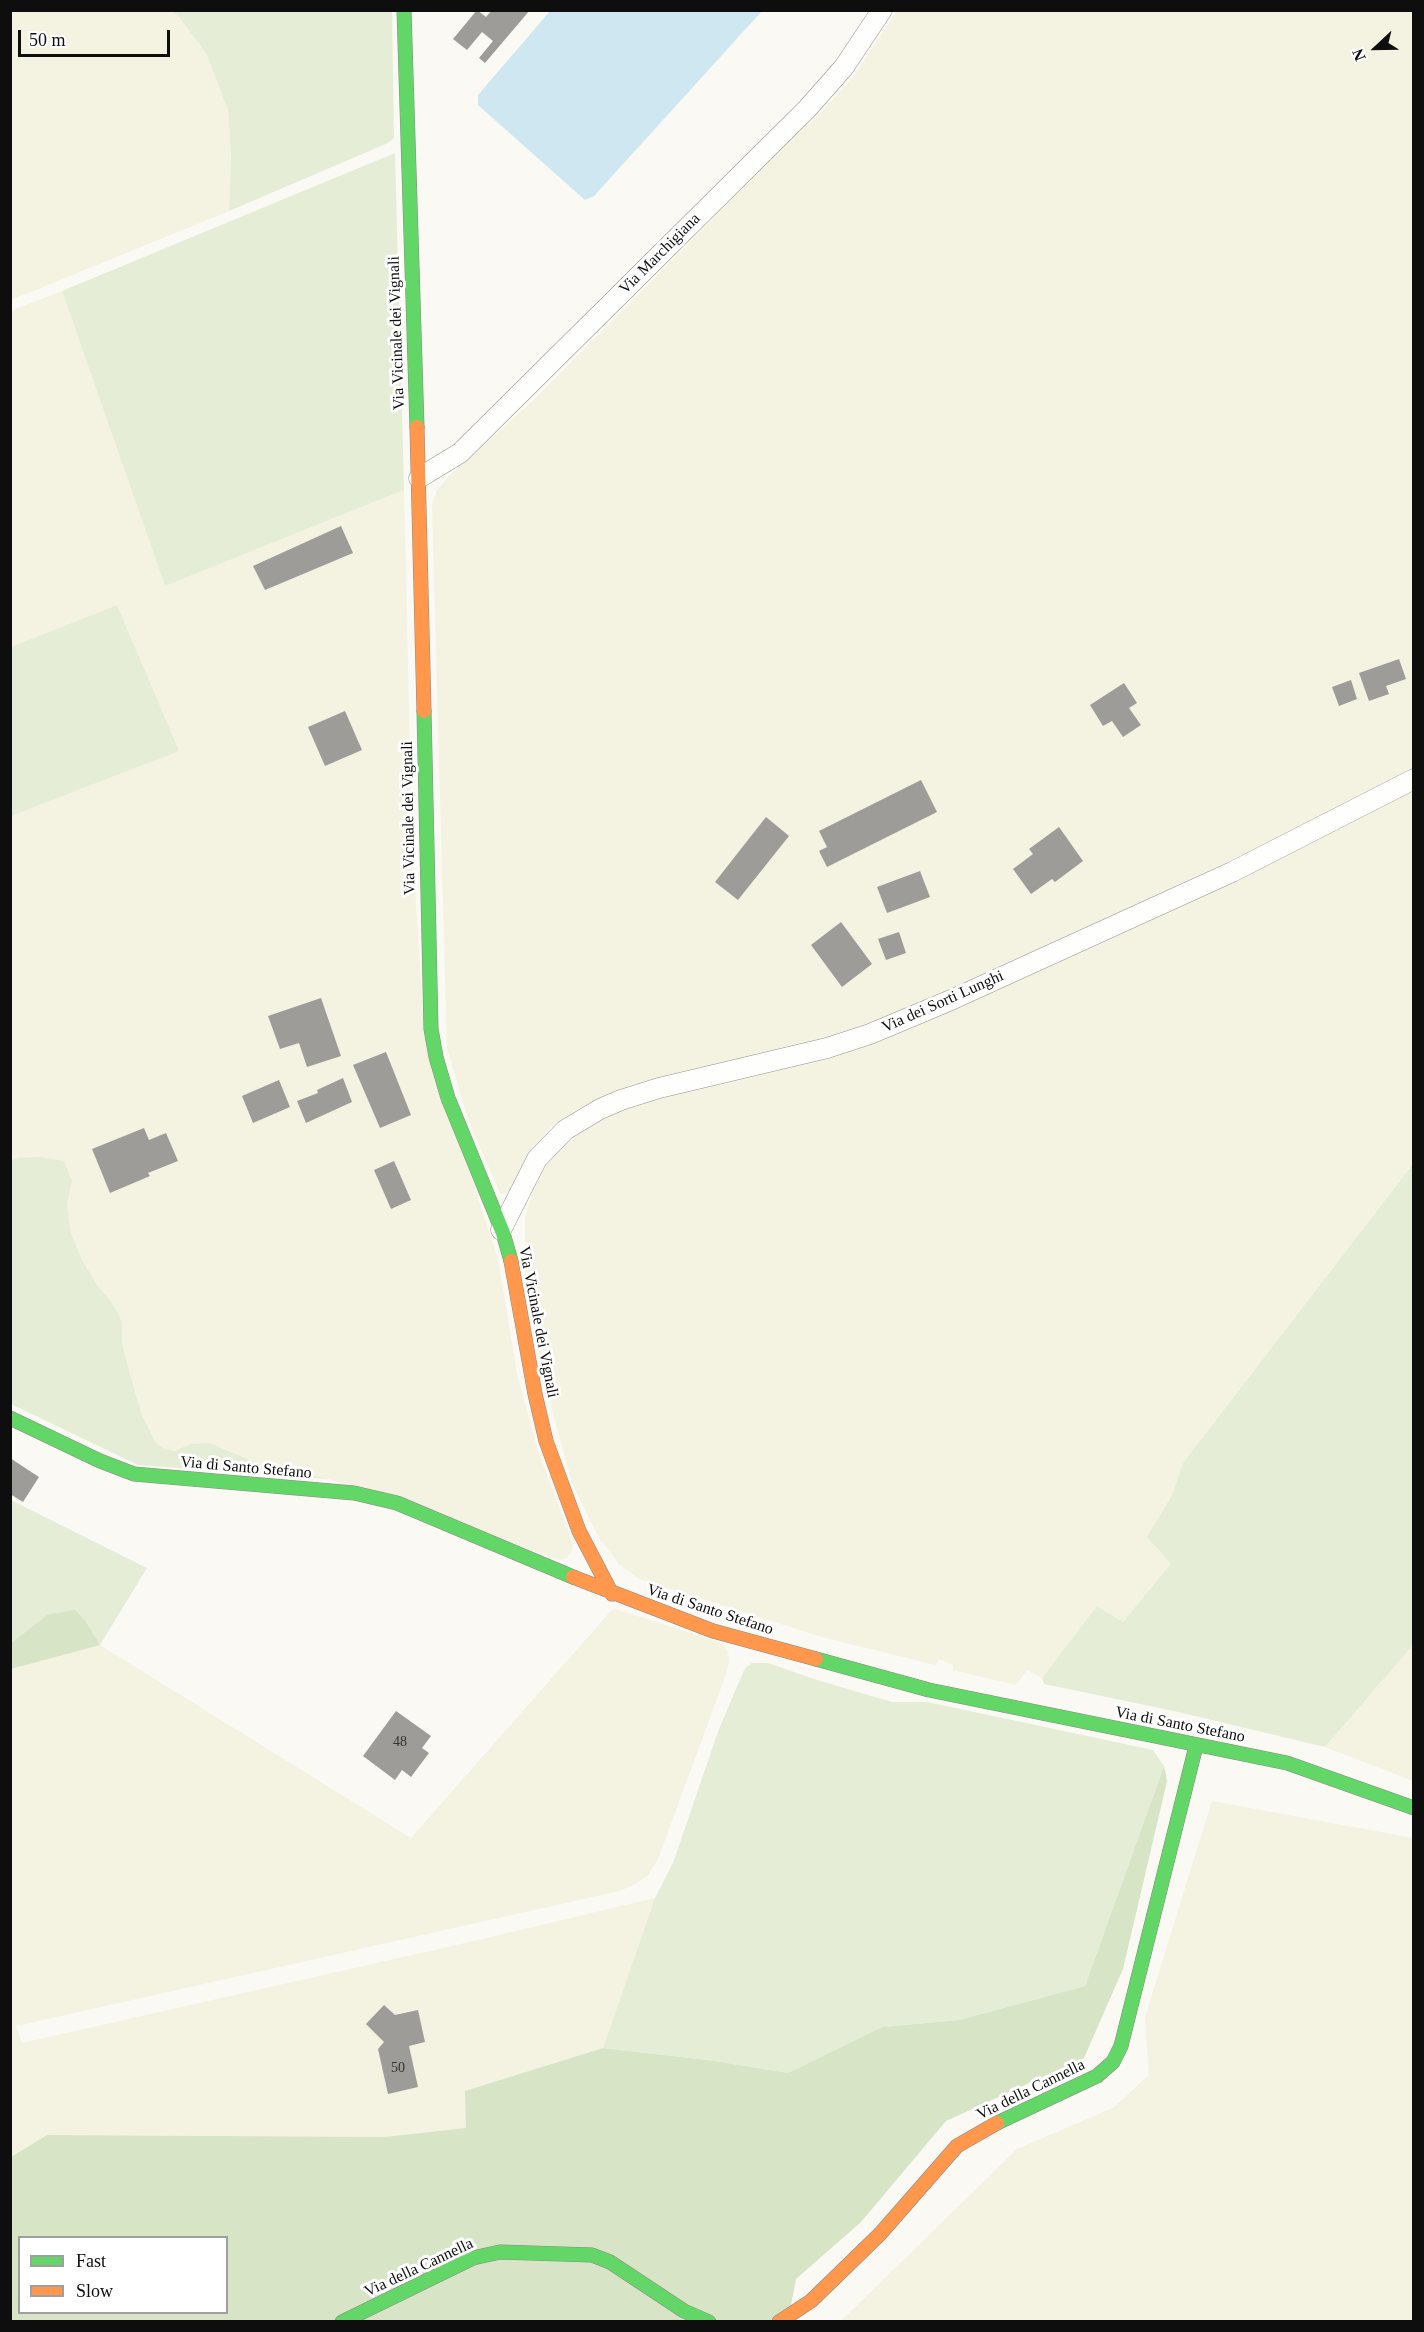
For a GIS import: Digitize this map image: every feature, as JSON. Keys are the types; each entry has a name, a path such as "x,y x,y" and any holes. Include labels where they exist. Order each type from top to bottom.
{"street":[{"name":"Via Vicinale dei Vignali","path":"404,10 419,478 431,1029 436,1057 448,1098 501,1230 514,1270 535,1394 546,1441 579,1531 612,1594"},
{"name":"Via Marchigiana","path":"419,478 460,453 807,109 843,67 882,10"},
{"name":"Via dei Sorti Lunghi","path":"501,1230 537,1159 566,1130 600,1109 659,1088 827,1048 870,1034 951,1000 1232,872 1413,779"},
{"name":"Via di Santo Stefano","path":"10,1418 100,1461 134,1474 354,1493 397,1503 612,1594 713,1631 929,1690 1287,1763 1413,1808"},
{"name":"Via della Cannella","path":"779,2322 811,2301 880,2234 957,2146 987,2128 1097,2076 1113,2062 1121,2046 1196,1746"},
{"name":"Via della Cannella","path":"342,2322 473,2258 500,2252 592,2255 610,2262 684,2311 709,2322"}],"shaded area":[{"path":"11,11 172,11 180,18 207,55 228,110 231,156 229,211 11,300"},
{"path":"897,11 1413,11 1413,769 1298,828 1145,901 875,1023 843,1034 625,1089 583,1106 551,1126 523,1166 510,1191 505,1194 500,1193 469,1122 447,1048 432,504 437,490 450,475 536,398 788,143 818,116 854,76"},
{"path":"62,291 165,586 404,490 412,839 424,1034 498,1259 517,1374 538,1451 573,1543 572,1551 567,1558 560,1560 329,1479 260,1464 222,1447 190,1444 175,1451 164,1449 156,1443 142,1415 122,1344 122,1322 114,1305 98,1286 82,1260 71,1233 67,1204 72,1181 18,1158 11,1161 10,816 178,751 117,605 11,647 11,311"},
{"path":"1413,788 1413,1164 1183,1463 1172,1495 1147,1537 1172,1564 1123,1622 1097,1606 1042,1678 1027,1670 1016,1685 953,1670 953,1665 939,1659 935,1665 822,1637 639,1579 619,1564 599,1538 572,1483 544,1380 525,1272 525,1218 532,1194 549,1160 562,1145 613,1112 954,1009 1102,943 1278,859"},
{"path":"615,1609 722,1643 728,1652 729,1661 658,1859 648,1875 634,1885 619,1891 16,2026 22,2043 655,1898 603,2048 466,2091 466,2128 384,2137 47,2135 11,2157 11,1669 100,1645 411,1838"},
{"path":"1413,1645 1413,1781 1325,1747"},
{"path":"1212,1801 1413,1838 1413,2321 838,2321 842,2320 1017,2149 1113,2108 1149,2075 1145,2017"}],"green space":[{"path":"172,11 392,11 394,138 388,143 229,211 231,156 228,110 207,55 180,18"},
{"path":"395,153 404,490 165,586 62,291"},
{"path":"117,605 179,751 11,816 11,647"},
{"path":"39,1157 64,1161 72,1181 67,1204 71,1233 82,1260 98,1286 114,1305 122,1322 122,1344 134,1388 142,1415 156,1443 164,1449 175,1451 190,1444 210,1443 260,1464 329,1479 138,1465 11,1404 10,1161 18,1158"},
{"path":"1413,1164 1413,1645 1325,1747 1174,1711 1044,1684 1042,1678 1097,1606 1123,1622 1171,1564 1147,1537 1172,1495 1183,1463"},
{"path":"11,1500 147,1568 100,1645 87,1623 47,1615 11,1643"},
{"path":"75,1610 87,1623 100,1645 11,1669 11,1643 47,1615"},
{"path":"752,1663 768,1663 892,1702 927,1702 1153,1750 1164,1766 1085,1986 959,2020 882,2027 788,2073 715,2061 603,2048 655,1898 673,1863 719,1729 745,1668"},
{"path":"1164,1766 1167,1781 1123,1969 1084,2058 946,2121 861,2222 796,2279 788,2321 11,2322 11,2157 47,2135 384,2137 466,2128 465,2091 603,2048 715,2061 788,2073 882,2027 959,2020 1085,1986"}],"water":[{"path":"551,10 762,11 594,196 585,200 478,105 478,95"}],"building":[{"path":"477,10 486,17 492,10 530,10 485,63 479,58 493,41 482,32 467,50 453,39"},
{"path":"341,526 353,553 265,590 253,566"},
{"path":"1399,659 1406,679 1386,686 1389,694 1369,701 1359,673"},
{"path":"1351,680 1357,699 1339,706 1332,687"},
{"path":"1124,683 1137,703 1129,708 1141,725 1123,737 1112,721 1103,726 1090,705"},
{"path":"345,711 362,750 325,766 308,727"},
{"path":"921,780 937,812 827,867 819,851 827,847 819,831"},
{"path":"766,817 789,836 738,900 715,882"},
{"path":"1059,827 1083,861 1055,882 1052,879 1031,894 1013,869 1033,854 1029,849"},
{"path":"920,871 930,897 887,913 877,887"},
{"path":"841,922 872,964 842,987 811,945"},
{"path":"899,932 906,953 886,960 878,939"},
{"path":"321,998 341,1056 307,1067 299,1043 280,1049 268,1016"},
{"path":"386,1052 411,1115 380,1128 353,1065"},
{"path":"343,1078 352,1102 306,1123 297,1101 318,1093 317,1090"},
{"path":"279,1080 290,1107 253,1123 242,1096"},
{"path":"144,1128 149,1140 166,1133 178,1161 148,1173 150,1176 110,1193 92,1149"},
{"path":"394,1161 411,1200 391,1209 374,1170"},
{"path":"10,1458 39,1477 23,1502 10,1494"},
{"path":"396,1711 431,1736 422,1748 429,1753 411,1777 402,1770 395,1780 363,1756"},
{"path":"384,2005 395,2015 418,2010 425,2042 409,2046 418,2087 388,2094 378,2049 384,2042 366,2024"}],"traffic: fast":[{"path":"404,10 417,427"},
{"path":"424,711 431,1029 436,1057 448,1098 503,1233 511,1261"},
{"path":"10,1418 100,1461 134,1474 354,1493 397,1503 573,1577"},
{"path":"816,1659 929,1690 1287,1763 1414,1808"},
{"path":"997,2123 1097,2076 1113,2062 1121,2046 1196,1746"},
{"path":"342,2322 473,2258 500,2252 592,2255 610,2262 684,2311 709,2322"}],"traffic: slow":[{"path":"417,427 424,711"},
{"path":"511,1261 535,1394 546,1441 579,1531 612,1594"},
{"path":"573,1577 713,1631 816,1659"},
{"path":"779,2322 811,2301 880,2234 957,2146 997,2123"}]}
